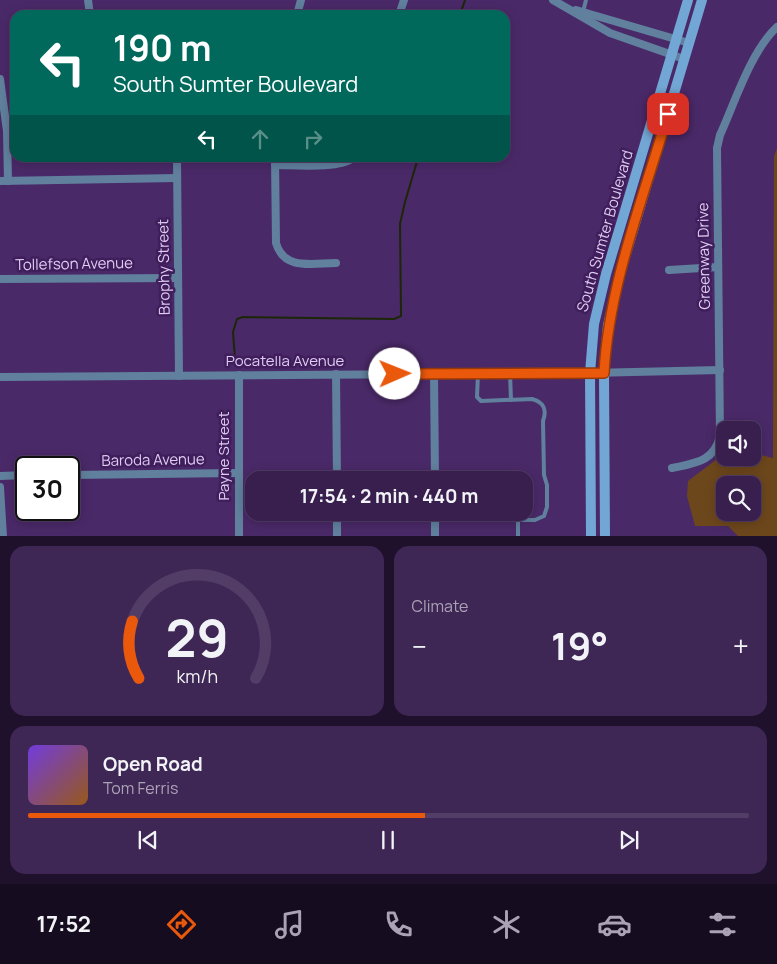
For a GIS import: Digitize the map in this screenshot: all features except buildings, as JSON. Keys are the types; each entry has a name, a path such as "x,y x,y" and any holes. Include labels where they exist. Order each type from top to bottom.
{"main road":[{"name":"South Sumter Boulevard","path":"591,536 590,373 592,339 599,300 688,0"},
{"name":"South Sumter Boulevard","path":"605,536 604,373 608,326 619,277 702,0"}],"street":[{"path":"553,0 566,3 583,12 689,43"},
{"path":"566,3 610,33 684,59"},
{"name":"Greenway Drive","path":"672,468 702,460 713,452 719,443 721,432 716,159 718,141 755,58 768,37 777,27"},
{"path":"0,80 7,131 4,181 177,178"},
{"name":"Brophy Street","path":"177,162 179,376"},
{"path":"275,162 276,243 282,256 296,263 336,263"},
{"path":"296,162 338,164 347,162"},
{"path":"669,270 718,268"},
{"name":"Tollefson Avenue","path":"0,279 178,278"},
{"name":"Pocatella Avenue","path":"0,377 604,373 720,370"},
{"path":"434,373 435,471"},
{"path":"336,374 337,471"},
{"name":"Payne Street","path":"239,375 239,536"},
{"name":"Baroda Avenue","path":"80,475 238,473"},
{"path":"0,476 15,475"},
{"path":"0,486 3,536"},
{"path":"337,521 337,536"},
{"path":"435,521 435,536"}],"lane":[{"path":"583,12 586,0"},
{"path":"478,373 477,397 481,400 537,400 544,406 546,512 540,519 533,519"},
{"path":"510,373 511,400"},
{"path":"518,521 518,536"}],"shaded area":[{"path":"777,148 777,536 738,536 728,526 695,526 687,496 688,481 716,460 716,466 761,466 761,455 773,458 774,156"}],"waterway":[{"path":"462,10 465,0"},
{"path":"235,360 233,332 237,319 243,317 394,319 401,316 400,224 417,162"}],"route":[{"path":"395,374 604,373 605,350 613,301 668,114"}]}
